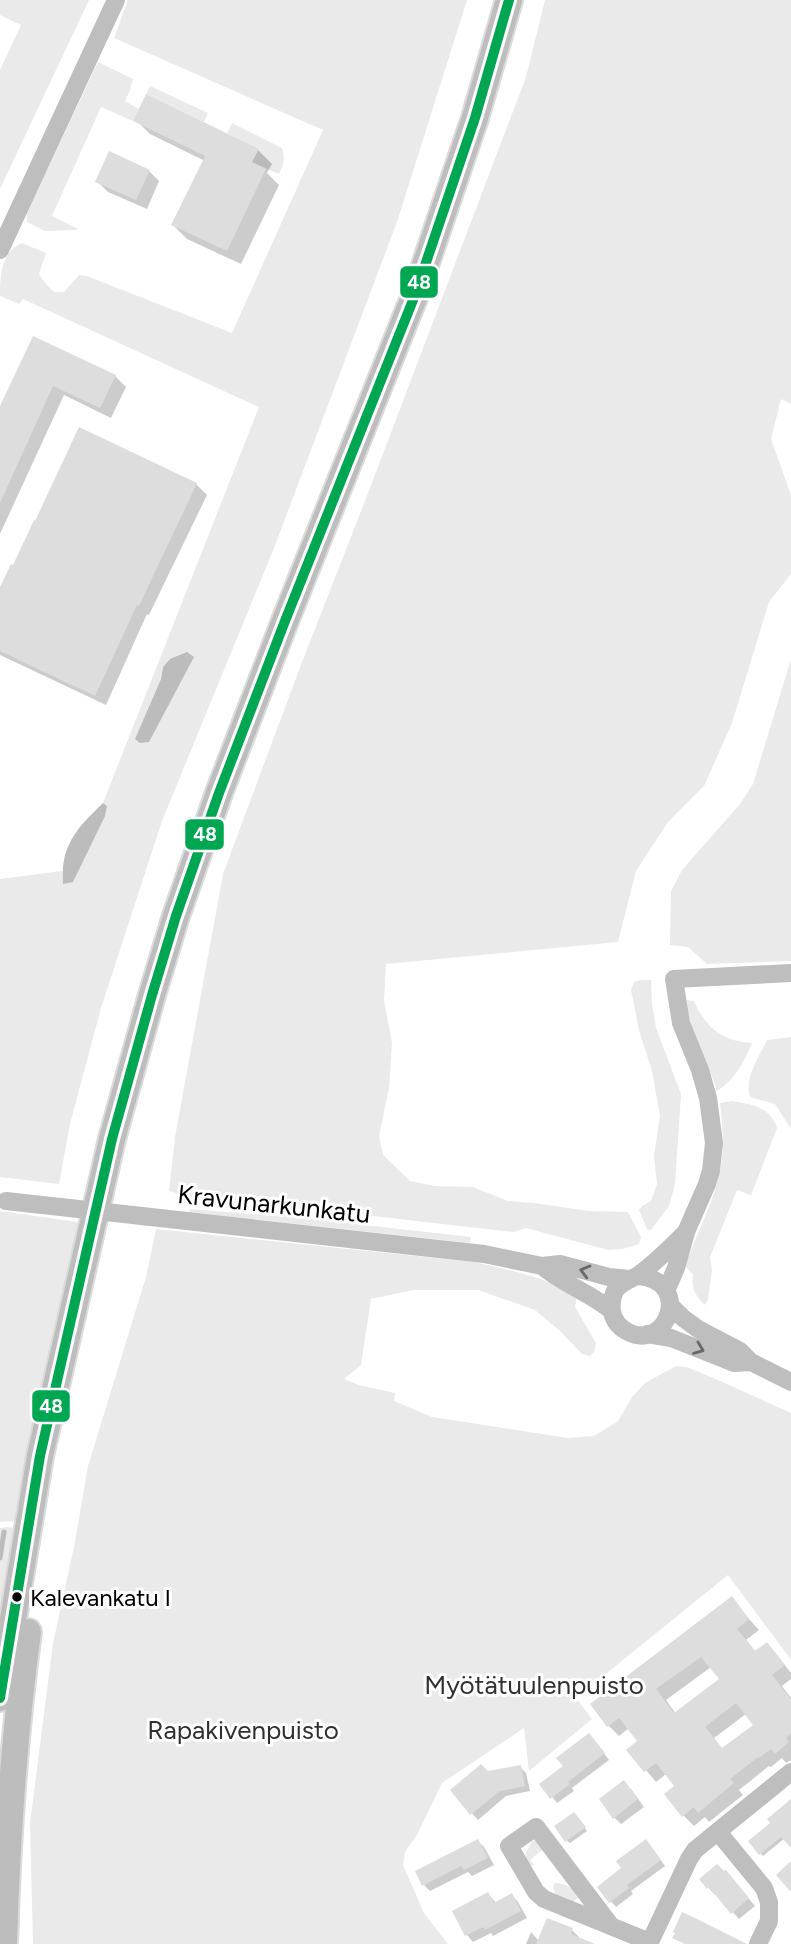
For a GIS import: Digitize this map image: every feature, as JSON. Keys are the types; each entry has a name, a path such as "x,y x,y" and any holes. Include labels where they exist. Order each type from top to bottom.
{"highway":[{"path":"0,1698 40,1456 121,1101 180,906 219,793 415,295 475,118 509,0"},
{"path":"4,1944 7,1848 24,1662 68,1336"}],"street":[{"path":"1,246 116,0"},
{"path":"647,1334 657,1331 669,1315 668,1298 685,1232 699,1205 713,1157 708,1098 681,1023 674,979 791,972"},
{"name":"Kravunarkunkatu","path":"3,1201 474,1253 542,1266 559,1264 609,1277 634,1277"},
{"path":"685,1232 660,1258 621,1284 612,1301 615,1320 626,1331 634,1334 671,1338 734,1363 751,1362"},
{"name":"Kravunarkunkatu","path":"542,1266 553,1276 612,1311"},
{"path":"634,1277 655,1279 683,1318 740,1351 751,1362 791,1382"},
{"path":"611,1926 536,1827 509,1846 536,1892 544,1899 650,1942 695,1850 791,1772"},
{"path":"718,1832 764,1888 769,1902 769,1921 758,1944"}],"green space":[{"path":"0,0 89,0 0,189 0,70 21,25 0,15"},
{"path":"128,0 467,0 397,222 274,548 162,821 101,1008 70,1124 59,1184 0,1177 0,879 62,871 63,884 73,882 107,806 103,803 259,407 23,299 19,304 0,296 3,265 10,252 22,243 46,253 39,274 54,292 64,292 79,275 87,276 232,333 323,130 114,38","holes":["194,657 136,739 161,679 163,667"]},
{"path":"545,0 791,0 791,404 781,399 771,439 791,495 791,574 769,602 732,723 704,786 668,822 636,871 618,942 386,964 384,1000 392,1043 389,1088 379,1136 383,1155 410,1181 435,1186 473,1187 508,1201 589,1211 628,1212 641,1237 639,1244 608,1250 526,1228 513,1232 286,1206 198,1199 169,1191 175,1137 223,874 526,77"},
{"path":"98,62 133,79 125,101 139,109 133,121 101,107 52,216 78,229 45,231 27,222 27,213"},
{"path":"150,86 208,113 204,122 146,94"},
{"path":"232,123 282,148 283,161 279,174 252,162 258,149 227,133"},
{"path":"791,659 791,961 707,964 688,947 670,945 671,891 682,870 740,804 753,784"},
{"path":"651,980 656,1028 681,1094 675,1184 669,1206 651,1230 647,1229 639,1210 651,1201 657,1184 654,1156 660,1116 652,1071 639,1030 631,990 634,982"},
{"path":"687,1000 694,1001 704,1019 716,1031 741,1042 752,1043 738,1070 729,1082 717,1091 691,1024"},
{"path":"791,1037 791,1129 775,1104 750,1097 749,1082 767,1040"},
{"path":"732,1101 753,1105 765,1111 777,1128 751,1195 737,1190 710,1257 712,1270 705,1305 694,1291 693,1274 685,1266 711,1202 720,1171 723,1142 720,1103"},
{"path":"190,1209 293,1217 471,1237 470,1243 189,1212"},
{"path":"0,1211 78,1222 19,1521 0,1522"},
{"name":"Rapakivenpuisto","path":"156,1229 474,1262 540,1279 577,1296 575,1307 596,1343 590,1356 582,1354 535,1310 478,1290 413,1290 371,1299 361,1365 344,1379 395,1393 394,1401 432,1417 568,1438 594,1436 618,1421 632,1397 645,1383 676,1366 687,1367 791,1413 791,1660 728,1575 576,1698 592,1719 529,1771 524,1728 442,1783 417,1835 405,1852 403,1865 424,1913 448,1944 33,1944 30,1824 53,1643 88,1466 146,1277"},
{"path":"0,1528 18,1528 0,1632"},
{"path":"532,1841 543,1849 530,1860 534,1865 531,1866 526,1860 526,1852"},
{"path":"555,1883 569,1887 578,1897 573,1903 556,1896 553,1887"}],"shaded area":[{"path":"187,652 194,657 149,742 140,743 135,739 161,679 163,667 170,659"},
{"path":"103,803 107,806 105,816 73,882 63,884 67,848 85,821"}],"building":[{"path":"146,94 259,149 252,162 266,169 227,251 171,225 205,156 133,121"},
{"path":"109,151 150,170 136,200 95,182"},
{"path":"33,336 116,375 100,408 53,386 0,503 0,406"},
{"path":"79,427 197,483 95,696 0,651 0,587 35,521"},
{"path":"732,1596 749,1619 737,1629 755,1651 767,1642 785,1665 772,1675 791,1699 791,1733 786,1738 789,1742 775,1754 771,1749 758,1757 730,1779 734,1783 698,1813 694,1807 682,1817 664,1794 674,1786 656,1763 644,1772 626,1750 637,1741 619,1718 607,1727 590,1704","holes":["701,1657 719,1679 674,1713 656,1689","736,1703 753,1725 722,1748 705,1727"]},
{"path":"589,1733 605,1753 550,1799 539,1784 563,1766 556,1758"},
{"path":"481,1764 488,1771 521,1765 525,1786 500,1791 470,1815 450,1790"},
{"path":"624,1780 638,1799 613,1819 599,1799"},
{"path":"791,1799 791,1848 781,1837 759,1855 748,1841 770,1823 767,1819"},
{"path":"574,1812 586,1827 565,1842 554,1826"},
{"path":"478,1839 488,1858 464,1870 461,1866 422,1886 415,1871"},
{"path":"646,1839 661,1860 627,1885 629,1888 609,1903 597,1887 621,1868 616,1861"},
{"path":"791,1861 791,1892 776,1875"},
{"path":"717,1864 726,1870 749,1898 731,1914 699,1879"},
{"path":"488,1892 494,1903 512,1893 521,1911 485,1930 483,1927 465,1936 452,1911"},
{"path":"682,1912 747,1944 685,1944 672,1938"},
{"path":"547,1918 573,1928 571,1934 595,1944 536,1944"}],"waterway":[{"path":"0,1558 4,1532"}],"transit line":[{"name":"48","path":"0,1698 40,1456 112,1139 152,995 219,793 415,295 475,118 509,0"}],"place":[{"name":"Kalevankatu I","path":"17,1597"}],"park label":[{"name":"Myötätuulenpuisto","path":"534,1685"}]}
